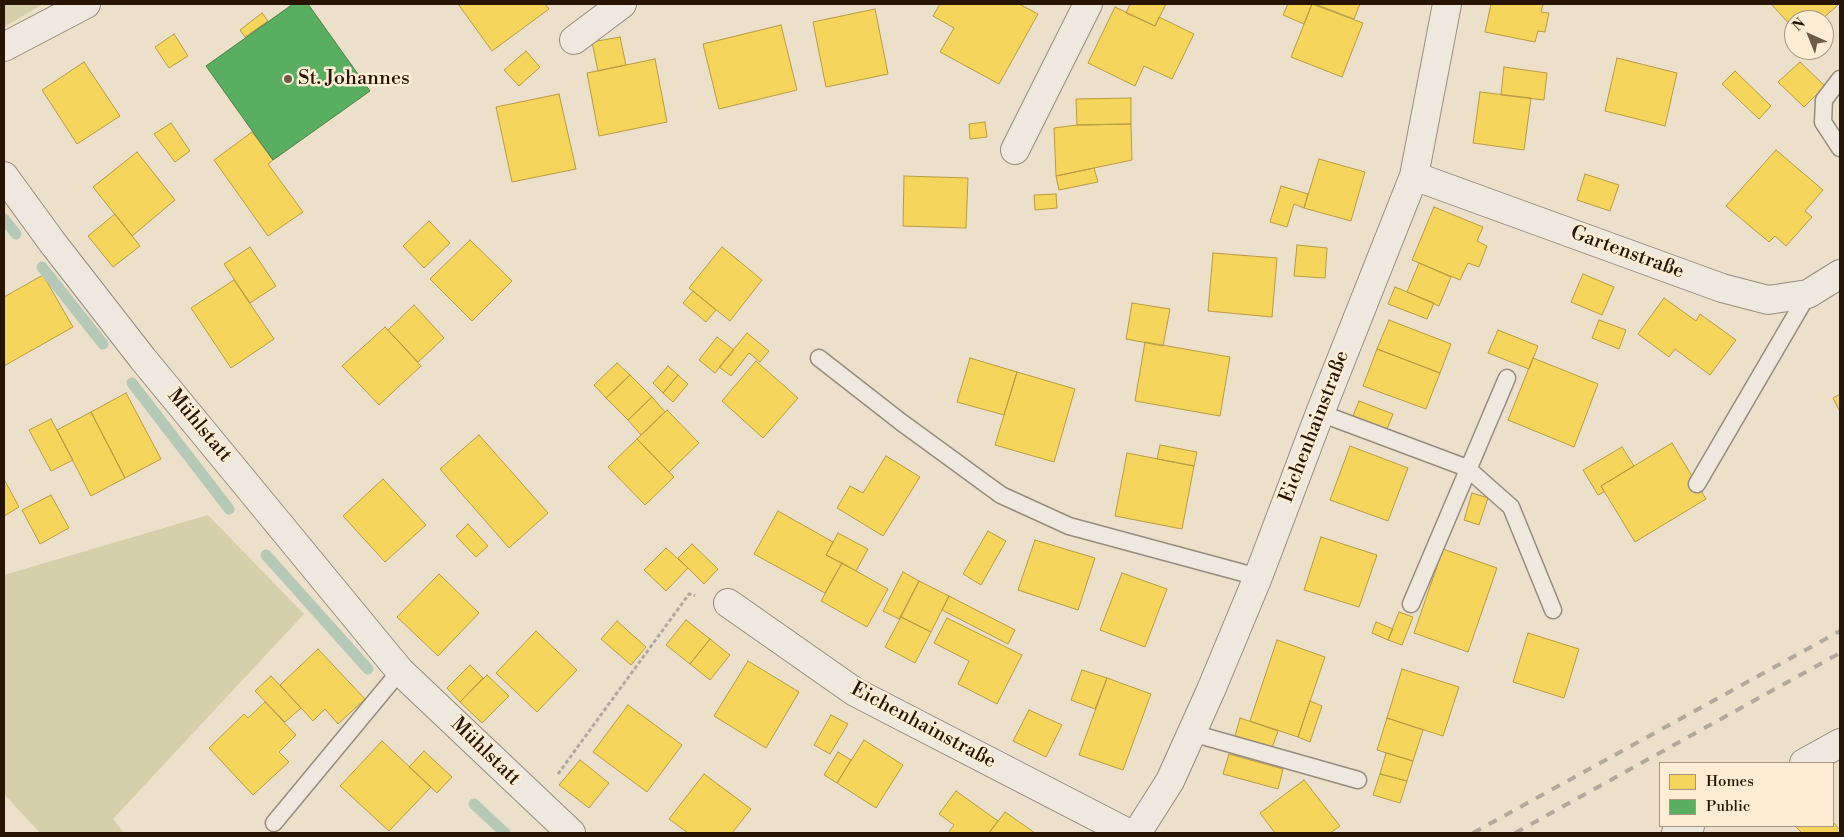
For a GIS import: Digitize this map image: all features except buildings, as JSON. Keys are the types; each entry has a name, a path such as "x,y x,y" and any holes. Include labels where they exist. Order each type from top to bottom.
{"street":[{"path":"4,46 86,4"},
{"path":"574,40 622,4"},
{"path":"1015,150 1088,4"},
{"name":"Eichenhainstraße","path":"1137,833 1170,781 1258,577 1320,413 1414,176 1447,4"},
{"name":"Mühlstatt","path":"4,176 52,242 143,359 400,671 570,833"},
{"name":"Gartenstraße","path":"1414,176 1722,288 1768,300 1808,294 1840,274"},
{"name":"Eichenhainstraße","path":"728,603 855,692 1128,833"},
{"path":"1806,762 1840,743"},
{"path":"1676,833 1688,827"}],"lane":[{"path":"1840,78 1824,100 1823,122 1840,148"},
{"path":"1697,484 1808,294"},
{"path":"820,358 901,422 1001,495 1069,526 1258,577"},
{"path":"1411,604 1507,378"},
{"path":"1320,413 1468,468 1511,506 1553,610"},
{"path":"274,823 400,671"},
{"path":"1192,733 1358,780"}],"path":[{"path":"537,802 689,594 728,603"}],"shaded area":[{"path":"4,4 43,4 4,27"},
{"path":"208,515 304,614 113,819 124,833 40,833 4,794 4,575"}],"waterway":[{"path":"4,219 16,234"},
{"path":"42,267 103,344"},
{"path":"132,383 229,509"},
{"path":"266,555 368,669"},
{"path":"474,804 505,833"}],"railway":[{"path":"1473,833 1840,631"},
{"path":"1515,833 1840,653"}],"place":[{"name":"St. Johannes","path":"288,79"}]}
